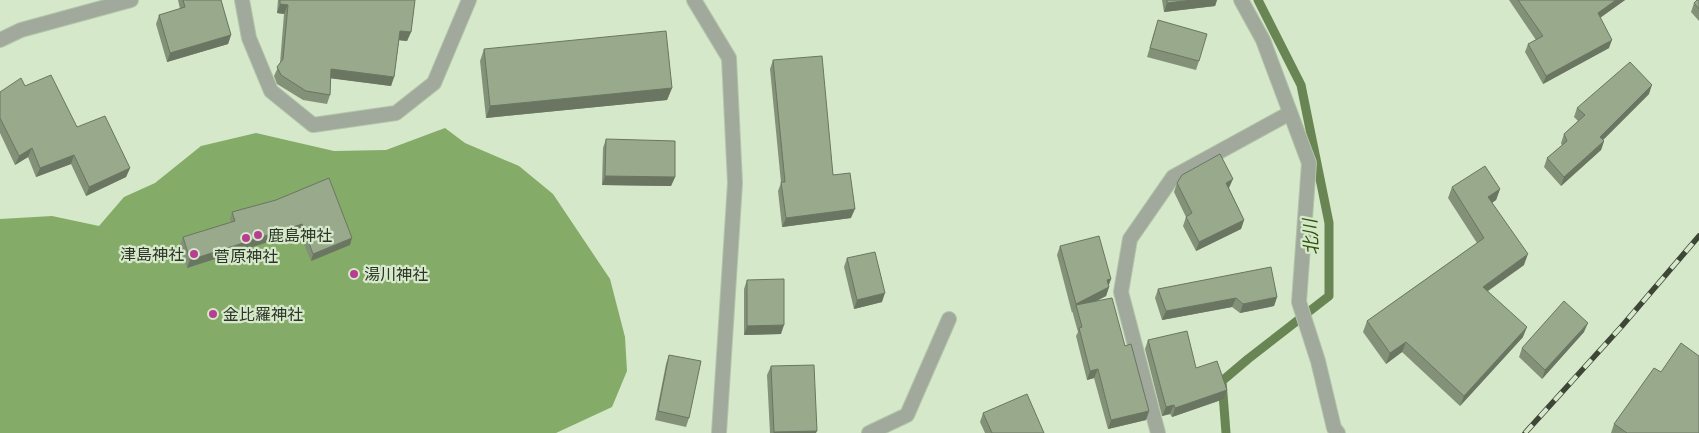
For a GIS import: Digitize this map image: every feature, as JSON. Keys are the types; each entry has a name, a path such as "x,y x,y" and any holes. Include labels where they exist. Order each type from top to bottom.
{"street":[{"path":"0,40 21,30 131,0"},
{"path":"242,0 249,38 271,91 313,125 396,113 427,89 434,83 469,0"},
{"path":"694,0 729,58 735,183 719,433"},
{"path":"1241,0 1263,40 1309,163 1299,302 1318,361 1334,428 1338,433"},
{"path":"1158,433 1121,292 1130,239 1173,177 1290,113"},
{"path":"868,433 907,415 949,319"}],"green space":[{"name":"湯川神社","path":"445,128 465,143 519,166 553,194 610,279 625,337 627,371 612,407 556,433 0,433 0,219 52,216 99,226 124,197 155,183 201,146 256,133 334,151 386,150"}],"building":[{"path":"183,0 221,0 231,35 170,53 159,15 185,7"},
{"path":"280,0 415,0 411,32 400,31 394,77 331,69 330,95 306,91 281,75 277,67 283,59 288,5 280,4"},
{"path":"1167,0 1193,0 1167,3"},
{"path":"1518,0 1616,0 1598,13 1612,40 1546,76 1528,44 1543,36"},
{"path":"1699,0 1699,9 1694,3"},
{"path":"1158,20 1207,34 1199,61 1150,48"},
{"path":"666,31 672,88 490,106 484,49"},
{"path":"822,56 833,175 850,173 855,209 786,218 781,182 785,182 773,60"},
{"path":"1630,62 1652,85 1600,137 1604,141 1564,177 1547,158 1567,141 1564,134 1585,115 1577,108"},
{"path":"51,75 77,127 105,116 130,168 89,187 74,155 40,168 32,148 19,156 0,118 0,92 21,78 25,86"},
{"path":"606,139 675,141 675,177 605,176"},
{"path":"1220,154 1233,179 1226,183 1244,220 1199,242 1186,217 1192,213 1177,183 1182,175"},
{"path":"1485,166 1500,189 1488,197 1528,254 1483,287 1527,327 1464,396 1406,342 1390,353 1367,321 1484,238 1452,187"},
{"path":"329,178 352,238 313,254 302,224 190,260 183,237 235,221 232,212 276,200"},
{"path":"1099,236 1111,279 1107,280 1109,287 1076,304 1060,246"},
{"path":"875,252 885,293 857,300 847,258"},
{"path":"1271,267 1277,297 1243,304 1236,298 1166,311 1158,289"},
{"path":"784,279 784,325 747,326 747,280"},
{"path":"1112,298 1125,346 1131,344 1149,411 1111,420 1098,369 1090,371 1079,328 1082,327 1076,305"},
{"path":"1564,301 1588,323 1545,370 1522,348"},
{"path":"1187,331 1196,368 1217,361 1227,390 1175,408 1174,405 1166,407 1148,340"},
{"path":"1681,343 1699,356 1699,433 1627,433 1614,424 1654,368 1661,372"},
{"path":"669,355 701,361 689,418 658,411"},
{"path":"814,365 817,431 774,432 771,366"},
{"path":"1027,394 1044,433 992,433 983,413"}],"waterway":[{"name":"北川","path":"1226,433 1222,381 1329,296 1329,223 1301,85 1258,0"}],"railway":[{"path":"1525,433 1622,326 1699,236"}],"place":[{"name":"鹿島神社","path":"258,235"},
{"name":"菅原神社","path":"246,238"},
{"name":"津島神社","path":"194,254"},
{"name":"湯川神社","path":"354,274"},
{"name":"金比羅神社","path":"213,314"}]}
